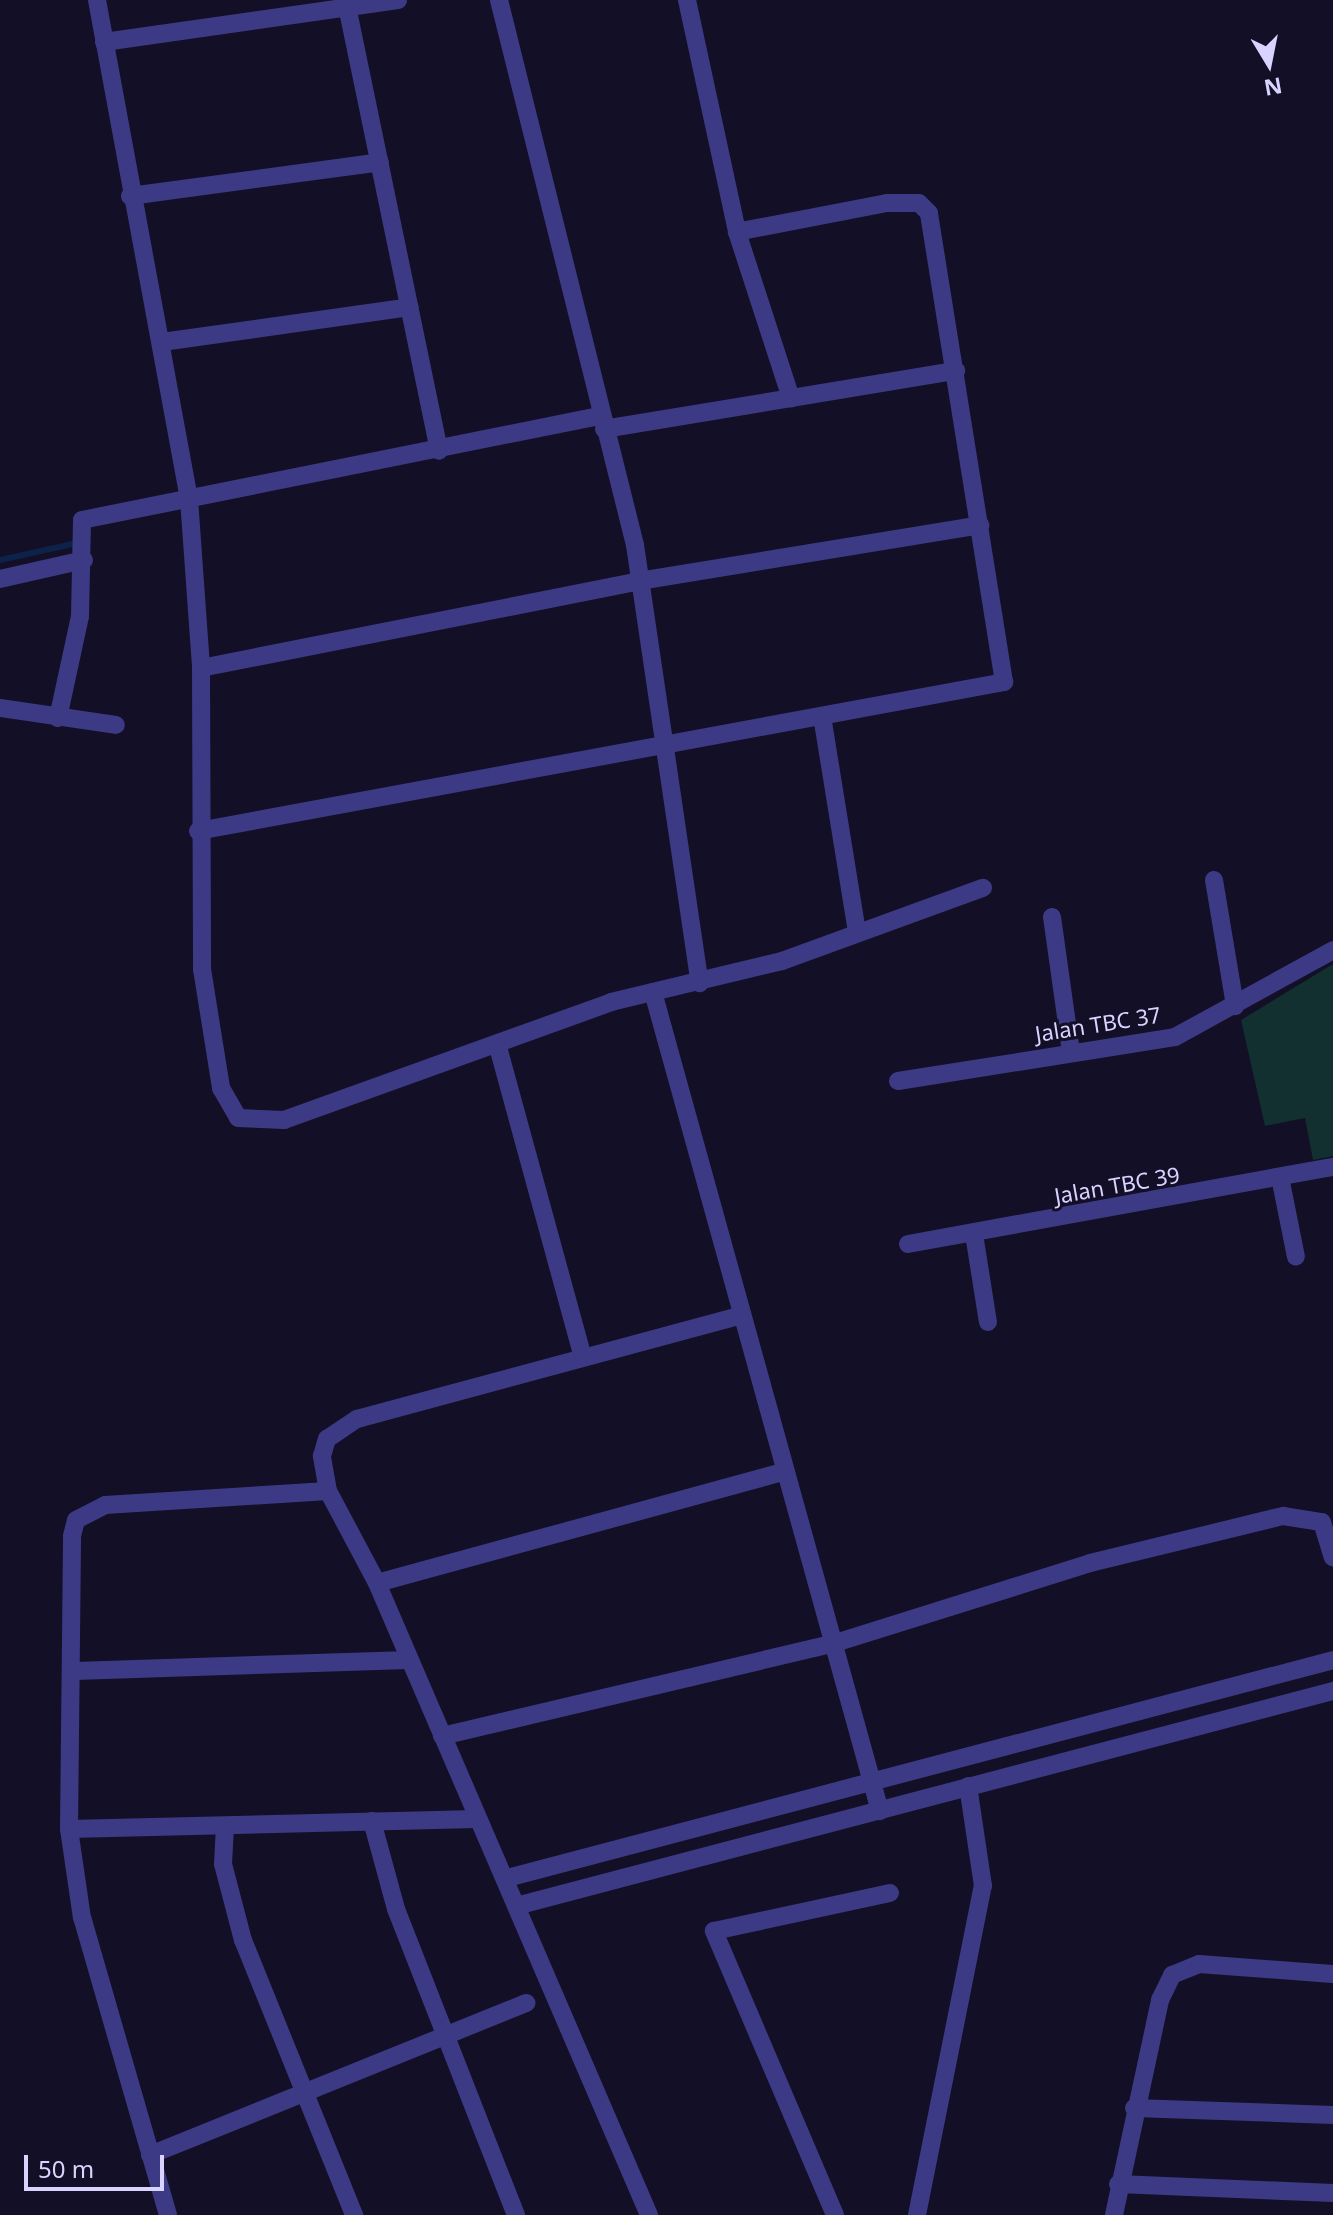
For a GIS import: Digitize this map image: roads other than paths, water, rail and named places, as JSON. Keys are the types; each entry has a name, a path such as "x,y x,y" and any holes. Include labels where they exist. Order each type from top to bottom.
{"street":[{"path":"97,0 130,196 162,342 189,499 201,668 198,831 202,969 221,1088 238,1118 284,1120 653,992 700,983 983,888"},
{"path":"104,42 348,11 398,0"},
{"path":"499,0 639,581 700,983"},
{"path":"687,0 737,232 791,398"},
{"path":"348,11 439,451"},
{"path":"130,196 380,162"},
{"path":"198,831 1004,682 935,226 919,203 737,232"},
{"path":"162,342 410,307"},
{"path":"58,718 84,560 82,520 602,422 791,398 956,371"},
{"path":"201,668 639,581 980,525"},
{"path":"0,579 84,560"},
{"path":"0,708 116,725"},
{"path":"822,716 857,932"},
{"path":"1214,880 1235,1006"},
{"path":"1052,917 1071,1053"},
{"name":"Jalan TBC 37","path":"898,1081 1175,1037 1333,950"},
{"path":"653,992 738,1316 880,1811"},
{"path":"498,1047 583,1357"},
{"name":"Jalan TBC 39","path":"908,1244 1281,1182 1333,1167"},
{"path":"1281,1182 1296,1257"},
{"path":"974,1234 988,1322"},
{"path":"649,2215 520,1905 476,1819 377,1583 328,1491 322,1456 339,1427 738,1316"},
{"path":"377,1583 784,1472"},
{"path":"168,2215 82,1918 69,1829 75,1671 69,1553 76,1520 88,1511 328,1491"},
{"path":"442,1736 832,1644 1090,1563 1283,1516 1322,1522 1333,1557"},
{"path":"75,1671 408,1660"},
{"path":"507,1878 871,1778 1333,1660"},
{"path":"520,1905 1333,1691"},
{"path":"917,2215 983,1886 968,1786"},
{"path":"69,1829 476,1819"},
{"path":"372,1821 396,1909 516,2215"},
{"path":"225,1826 223,1864 235,1914 354,2215"},
{"path":"835,2215 714,1931 890,1893"},
{"path":"1114,2215 1134,2108 1160,2000 1183,1966 1333,1974"},
{"path":"150,2155 447,2038 526,2003"},
{"path":"1134,2108 1333,2115"},
{"path":"1118,2184 1333,2193"}],"waterway":[{"path":"0,560 77,543"}]}
